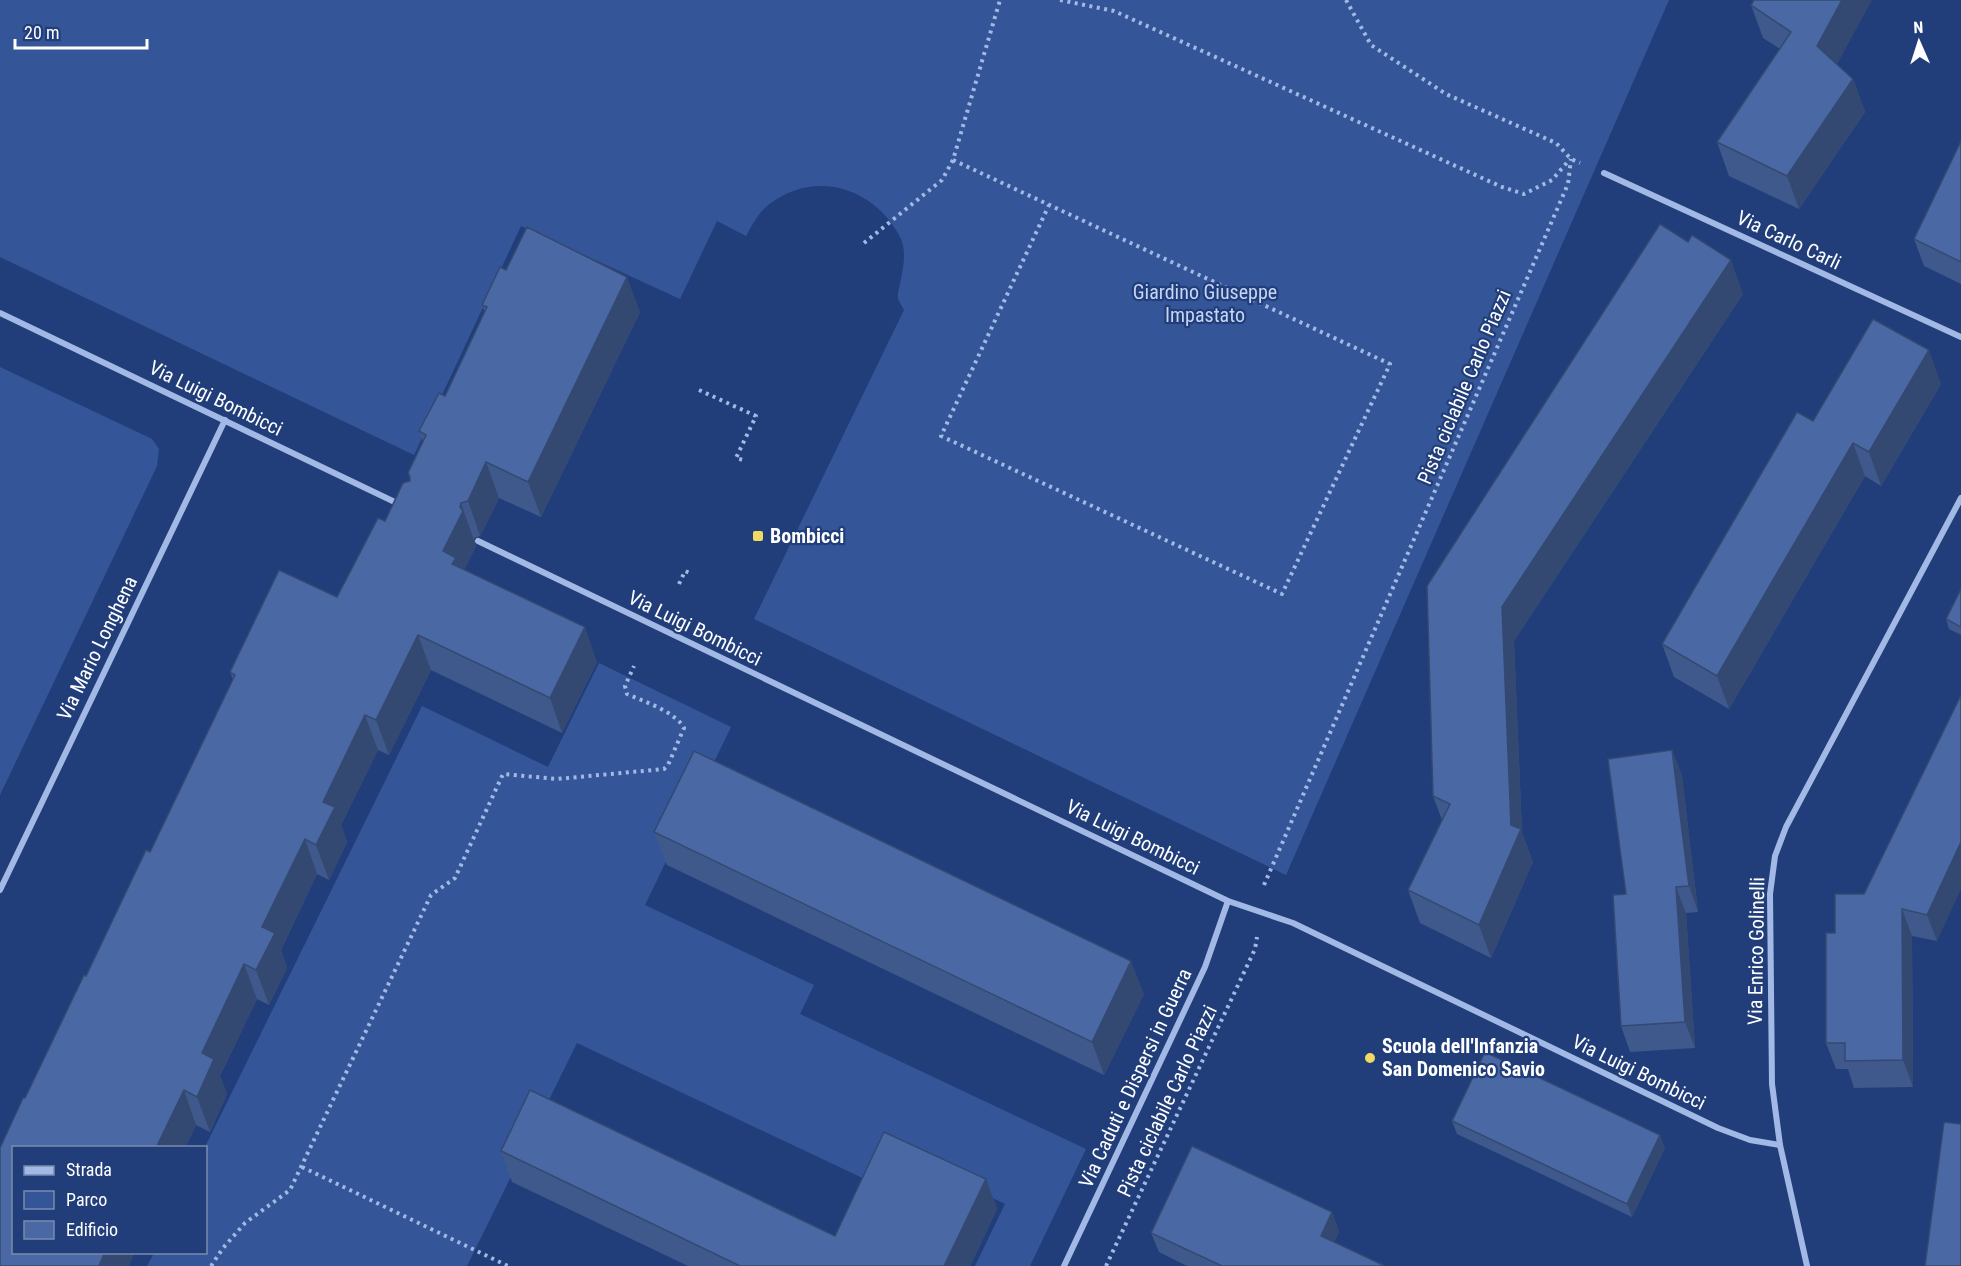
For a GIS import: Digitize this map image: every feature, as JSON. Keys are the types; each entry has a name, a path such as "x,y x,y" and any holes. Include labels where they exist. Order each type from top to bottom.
{"street":[{"name":"Via Carlo Carli","path":"1604,173 1961,337"},
{"name":"Via Luigi Bombicci","path":"0,312 408,508"},
{"name":"Via Mario Longhena","path":"0,890 225,420"},
{"name":"Via Enrico Golinelli","path":"1807,1266 1780,1145 1772,1084 1770,894 1775,856 1786,827 1961,498"},
{"name":"Via Luigi Bombicci","path":"478,541 1228,901 1293,923 1718,1128 1750,1140 1780,1145"},
{"name":"Via Caduti e Dispersi in Guerra","path":"1064,1266 1206,967 1228,901"}],"path":[{"path":"864,243 942,180 953,160 999,0"},
{"path":"1060,0 1114,11 1502,187 1524,194 1552,180 1571,159 1556,143 1446,94 1371,45 1346,0"},
{"name":"Pista ciclabile Carlo Piazzi","path":"1264,885 1568,184 1571,159"},
{"path":"953,160 1390,364 1282,594 942,436 1049,205"},
{"path":"699,390 756,416 736,458 742,460"},
{"path":"679,584 685,571 690,573"},
{"path":"211,1266 245,1223 290,1190 431,895 455,878 503,774 557,778 596,777 664,769 668,765 684,728 681,721 673,716 627,694 625,686 634,666"},
{"name":"Pista ciclabile Carlo Piazzi","path":"1106,1266 1255,949"},
{"path":"302,1167 508,1266"}],"green space":[{"name":"Giardino Giuseppe Impastato","path":"0,0 1669,0 1286,875 754,619 904,310 898,296 904,260 902,241 888,218 874,205 859,195 842,189 824,186 806,187 788,193 767,206 746,236 717,221 680,299 521,226 414,455 0,257"},
{"path":"0,367 152,439 159,449 157,466 0,795"},
{"path":"599,663 731,727 645,905 814,985 800,1014 1086,1149 1030,1266 975,1266 1005,1204 886,1147 869,1181 577,1043 467,1266 147,1266 153,1254 207,1254 205,1146 422,706 548,767"}],"building":[{"path":"1754,0 1842,0 1817,46 1853,79 1787,176 1717,142 1791,32 1751,5"},
{"path":"1961,141 1961,262 1914,239"},
{"path":"1660,224 1688,242 1692,235 1731,260 1502,607 1511,825 1521,829 1479,925 1408,890 1450,804 1433,796 1427,586"},
{"path":"527,227 627,277 528,482 486,462 468,501 461,503 460,507 463,511 443,551 456,558 452,564 585,627 550,698 418,635 376,720 365,715 323,802 335,807 316,845 305,839 262,927 275,933 256,970 244,964 202,1053 214,1059 197,1097 184,1090 157,1146 12,1146 12,1254 104,1254 99,1266 0,1266 0,1148 146,850 150,852 235,675 230,672 279,570 337,597 378,518 385,521 403,483 410,481 408,473 426,435 419,431 439,393 445,396 487,307 482,305 500,267 506,270"},
{"path":"1873,319 1929,350 1869,452 1853,443 1717,676 1662,644 1797,412 1813,421"},
{"path":"1961,589 1961,627 1946,619"},
{"path":"1961,695 1961,842 1927,915 1902,909 1903,1060 1845,1061 1845,1043 1826,1043 1826,933 1835,933 1835,894 1864,894"},
{"path":"1672,750 1689,886 1676,887 1685,1022 1621,1026 1613,895 1626,894 1608,759"},
{"path":"694,751 1131,961 1092,1042 654,832"},
{"path":"1485,1052 1660,1135 1627,1204 1452,1121"},
{"path":"530,1090 835,1236 884,1132 986,1179 944,1266 740,1266 501,1151"},
{"path":"1944,1122 1961,1124 1961,1266 1925,1266"},
{"path":"1192,1146 1332,1212 1321,1236 1385,1266 1222,1266 1151,1233"}],"place":[{"name":"Bombicci","path":"758,536"},
{"name":"Scuola dell'Infanzia San Domenico Savio","path":"1370,1058"}]}
